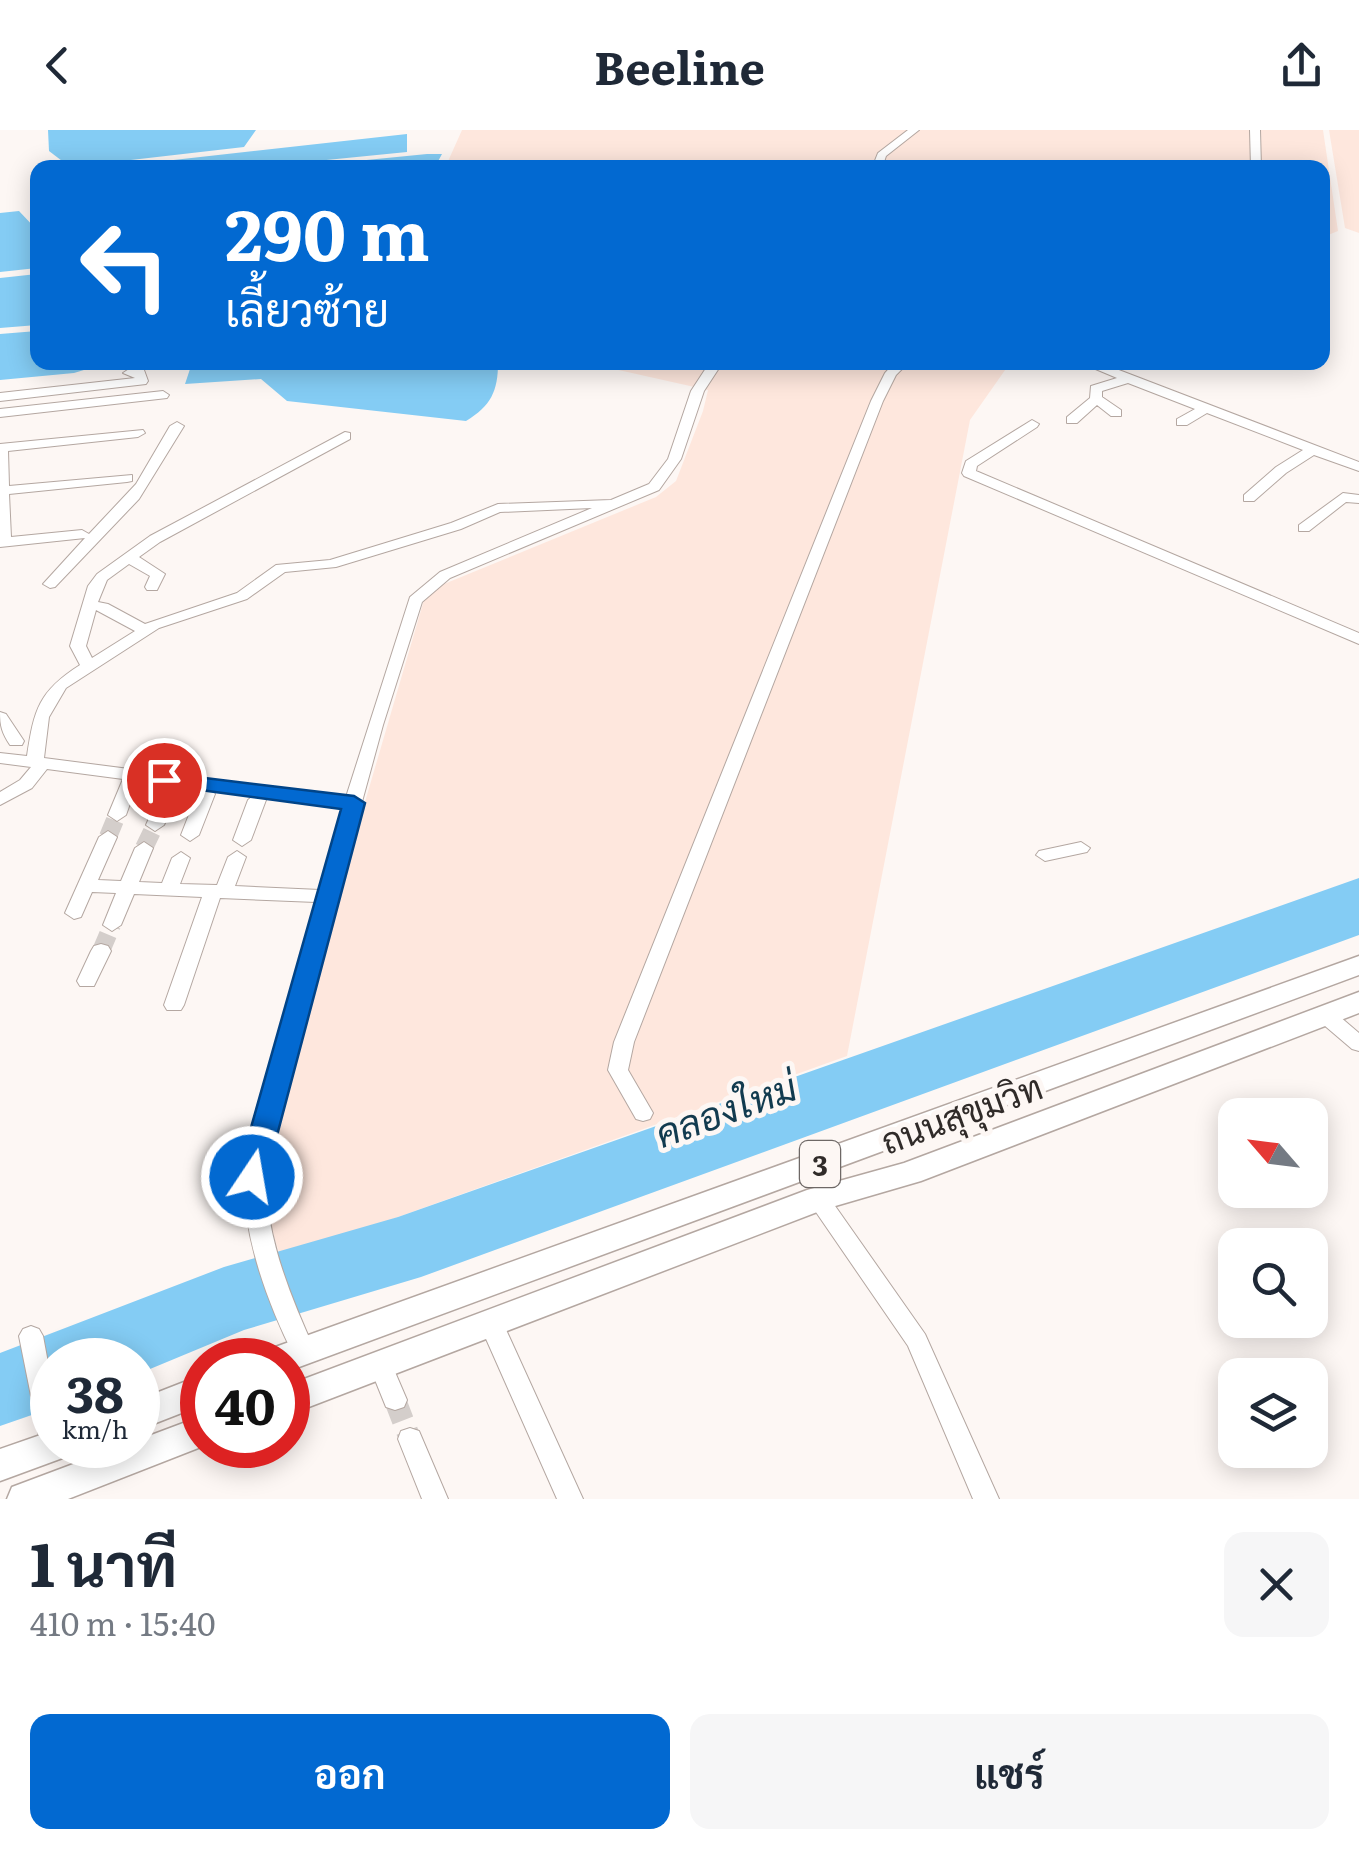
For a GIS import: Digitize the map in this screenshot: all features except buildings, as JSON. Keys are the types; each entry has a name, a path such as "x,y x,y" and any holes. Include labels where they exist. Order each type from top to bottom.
{"highway":[{"name":"ถนนสุขุมวิท","path":"310,1343 1034,1086 1359,964"},
{"name":"ถนนสุขุมวิท","path":"310,1392 818,1200 910,1173 1359,1002"},
{"path":"1034,1086 1057,1118"},
{"path":"25,1499 180,1440"},
{"path":"0,1466 30,1451"}],"street":[{"path":"880,160 914,130"},
{"path":"1255,130 1256,160"},
{"path":"290,1338 252,1200 255,1153 352,807 416,600 424,589 460,568 654,487 668,473 703,378 710,370"},
{"path":"643,1113 618,1070 624,1042 877,401 895,370"},
{"path":"1106,370 1359,467"},
{"path":"0,396 135,377 143,397"},
{"path":"1116,413 1096,399 1093,392 1100,386 1130,379"},
{"path":"0,413 163,395"},
{"path":"1072,420 1096,399"},
{"path":"1182,422 1206,408"},
{"path":"1032,424 972,464 968,473 1359,639"},
{"path":"50,584 68,558 126,506 146,482 178,426"},
{"path":"82,534 2,543 0,448 138,433"},
{"path":"88,665 78,646 99,580 155,539 345,436"},
{"path":"1249,498 1281,470 1314,450"},
{"path":"1,490 127,478"},
{"path":"1304,528 1343,497 1359,499"},
{"path":"10,793 60,685 145,630 248,593 281,568 331,564 456,526 498,508 623,503"},
{"path":"128,558 158,574 152,587"},
{"path":"90,605 102,606 145,630"},
{"path":"0,717 16,741"},
{"path":"25,762 352,807"},
{"path":"118,815 130,782"},
{"path":"150,786 352,807"},
{"path":"155,825 171,789"},
{"path":"190,835 206,794"},
{"path":"174,1005 258,800"},
{"path":"74,913 108,837"},
{"path":"112,926 144,848"},
{"path":"1044,855 1081,848"},
{"path":"169,890 181,858"},
{"path":"86,886 328,896"},
{"path":"87,981 101,951"},
{"path":"1324,1015 1359,1044"},
{"path":"818,1200 916,1341 986,1499"},
{"path":"491,1323 570,1499"},
{"path":"381,1365 395,1400"},
{"path":"410,1439 435,1499"}],"shaded area":[{"path":"462,130 1323,130 1327,160 449,160"},
{"path":"1329,130 1359,130 1359,233 1345,228"},
{"path":"1330,177 1338,231 1330,234"},
{"path":"618,370 1005,370 970,420 847,1056 281,1259 259,1188 263,1151 424,600 444,584 656,497 676,481 708,390"}],"water":[{"path":"48,130 256,130 244,147 131,160 61,160 49,151"},
{"path":"407,134 407,152 326,160 174,160"},
{"path":"427,154 442,154 439,160 367,160"},
{"path":"19,211 30,223 30,269 0,272 0,213"},
{"path":"30,275 30,326 0,328 0,278"},
{"path":"30,332 30,370 84,370 0,380 0,334"},
{"path":"190,370 498,370 491,397 482,410 466,421 287,401 261,379 185,384"},
{"name":"คลองใหม่","path":"1359,878 1359,935 421,1277 225,1338 180,1338 180,1357 160,1365 160,1338 39,1338 224,1267 398,1217"},
{"path":"30,1341 30,1416 0,1426 0,1353"}],"tunnel":[{"path":"108,837 117,815"},
{"path":"144,848 155,825"},
{"path":"101,951 112,925"},
{"path":"395,1400 410,1439"}],"route":[{"path":"164,780 354,803 255,1153 252,1177"}]}
